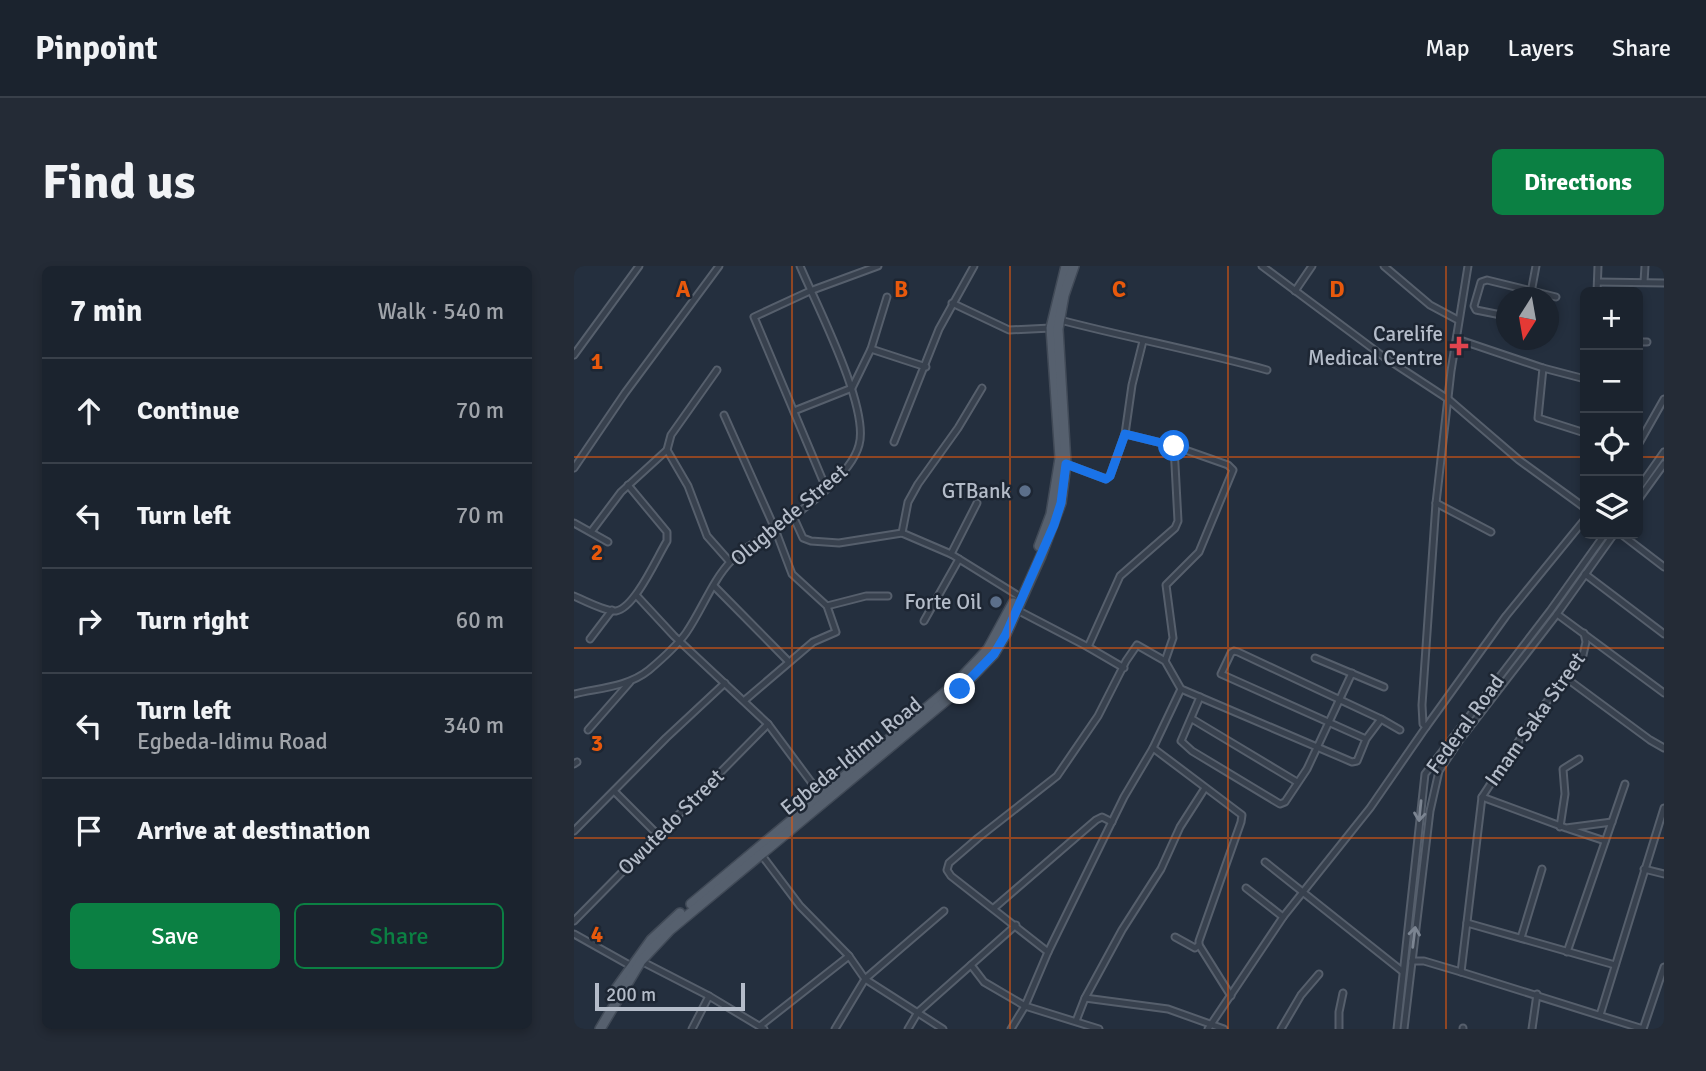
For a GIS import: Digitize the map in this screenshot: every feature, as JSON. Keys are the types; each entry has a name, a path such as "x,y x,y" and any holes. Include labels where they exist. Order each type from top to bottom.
{"main road":[{"name":"Egbeda-Idimu Road","path":"600,1029 642,961 683,918 979,672 994,654 1017,610 1061,503 1066,464 1051,328 1066,266"},
{"name":"Egbeda-Idimu Road","path":"593,1029 631,966 664,926 976,664 999,632 1036,555 1058,485 1059,320 1074,266"}],"street":[{"path":"574,354 639,266"},
{"path":"574,468 625,393 719,266"},
{"name":"Olugbede Street","path":"574,694 630,682 648,671 680,640 730,562 793,516 852,461 859,445 859,413 852,388 800,266"},
{"path":"894,442 939,329 974,266"},
{"path":"1262,266 1384,357 1448,399 1520,460 1580,504"},
{"path":"1295,291 1312,266"},
{"path":"1384,266 1437,310 1458,320"},
{"path":"1392,273 1400,266"},
{"path":"1426,727 1422,720 1422,705 1436,503 1458,320 1468,266"},
{"path":"1532,287 1536,266"},
{"path":"1598,266 1598,287"},
{"path":"1644,282 1645,266"},
{"path":"826,488 754,317 810,291 873,267"},
{"path":"1496,314 1476,310 1474,306 1481,282 1487,280 1509,287"},
{"path":"1598,282 1664,283"},
{"path":"794,411 852,388 871,349 887,297"},
{"path":"952,303 989,323 1009,330 1051,328"},
{"path":"1059,320 1143,341 1194,350 1267,370"},
{"path":"1457,339 1580,378"},
{"path":"1066,464 1109,478 1125,434 1132,385 1143,341"},
{"path":"871,349 926,367"},
{"path":"1543,368 1538,418 1580,431"},
{"path":"591,531 628,485 667,450 671,435 717,370"},
{"path":"902,533 908,502 982,388"},
{"path":"1643,436 1664,399"},
{"path":"724,415 792,574 827,606 836,632 813,642 745,700"},
{"path":"1125,434 1174,446 1228,465 1233,470 1199,552 1166,585 1174,638 1165,661"},
{"path":"1088,647 1120,576 1175,527 1178,521 1174,446"},
{"path":"667,450 688,486 707,536 730,562"},
{"path":"1643,482 1664,452"},
{"path":"1643,493 1664,464"},
{"path":"574,596 612,610 619,609 636,595 669,536 628,485"},
{"path":"951,554 977,503"},
{"path":"1436,503 1491,532"},
{"path":"793,516 803,538 811,541 839,542 902,533 951,554 1017,595"},
{"path":"574,523 608,542"},
{"path":"1210,1026 1283,917 1370,808 1506,615 1580,525"},
{"name":"Federal Road","path":"1397,1029 1425,774 1550,611 1601,539"},
{"name":"Federal Road","path":"1404,1029 1430,811 1439,771 1610,539"},
{"path":"1628,539 1664,567"},
{"path":"925,621 959,559"},
{"path":"1585,574 1664,634"},
{"path":"715,586 788,661"},
{"path":"636,595 674,636 768,724 820,794"},
{"path":"827,606 866,596 888,596"},
{"path":"590,639 612,610"},
{"path":"1017,610 1124,668"},
{"path":"1557,614 1664,693"},
{"name":"Imam Saka Street","path":"1461,972 1482,797 1531,722 1586,650 1584,634"},
{"path":"1048,952 951,876 947,870 949,863 1057,776 1098,716 1137,645 1165,661 1181,689 1355,763 1366,739 1381,719"},
{"path":"1366,739 1221,674 1231,653 1238,652 1400,730"},
{"path":"1315,658 1384,687"},
{"path":"1200,696 1181,741 1280,804 1285,802 1307,769 1352,673"},
{"path":"1566,678 1664,748"},
{"path":"588,730 630,682"},
{"path":"574,831 725,683"},
{"path":"1011,1029 1025,1006 1048,952 1112,822 1153,748 1181,689"},
{"path":"1192,719 1297,782"},
{"name":"Owutedo Street","path":"574,921 768,724"},
{"path":"1153,748 1242,815 1199,945 1231,996"},
{"path":"1563,828 1563,769 1579,758"},
{"path":"1567,952 1625,784"},
{"path":"1076,1021 1085,998 1122,930 1161,869 1180,827 1205,788"},
{"path":"614,791 658,835"},
{"path":"1482,797 1605,841"},
{"path":"1600,1015 1664,808"},
{"path":"994,908 1096,820 1102,817 1112,822"},
{"path":"1563,828 1612,822"},
{"path":"1416,852 1425,853"},
{"path":"760,853 800,906 849,956 865,979 943,1029"},
{"path":"1265,862 1402,971"},
{"path":"1521,939 1542,869"},
{"path":"1644,869 1664,874"},
{"path":"1246,888 1283,917"},
{"path":"835,1029 865,979 944,911"},
{"path":"1467,923 1615,965"},
{"path":"908,1029 918,1012 1016,925"},
{"path":"574,934 631,966"},
{"path":"1175,937 1195,948 1199,945"},
{"path":"642,961 709,996 762,1028 849,956"},
{"path":"1412,961 1424,961 1537,994 1644,1029 1661,984 1664,967"},
{"path":"971,965 984,982 1025,1006 1099,1029"},
{"path":"1281,1029 1301,995 1319,974"},
{"path":"1339,1029 1343,993"},
{"path":"1532,1029 1537,994"},
{"path":"692,1029 709,996"},
{"path":"1085,998 1168,1009 1224,1029"}],"place":[{"name":"Carelife Medical Centre","path":"1459,346"},
{"name":"GTBank","path":"1025,491"},
{"name":"Forte Oil","path":"996,602"}],"route":[{"path":"960,689 979,672 1006,634 1054,525 1061,503 1066,464 1106,479 1110,476 1125,434 1174,446"}]}
